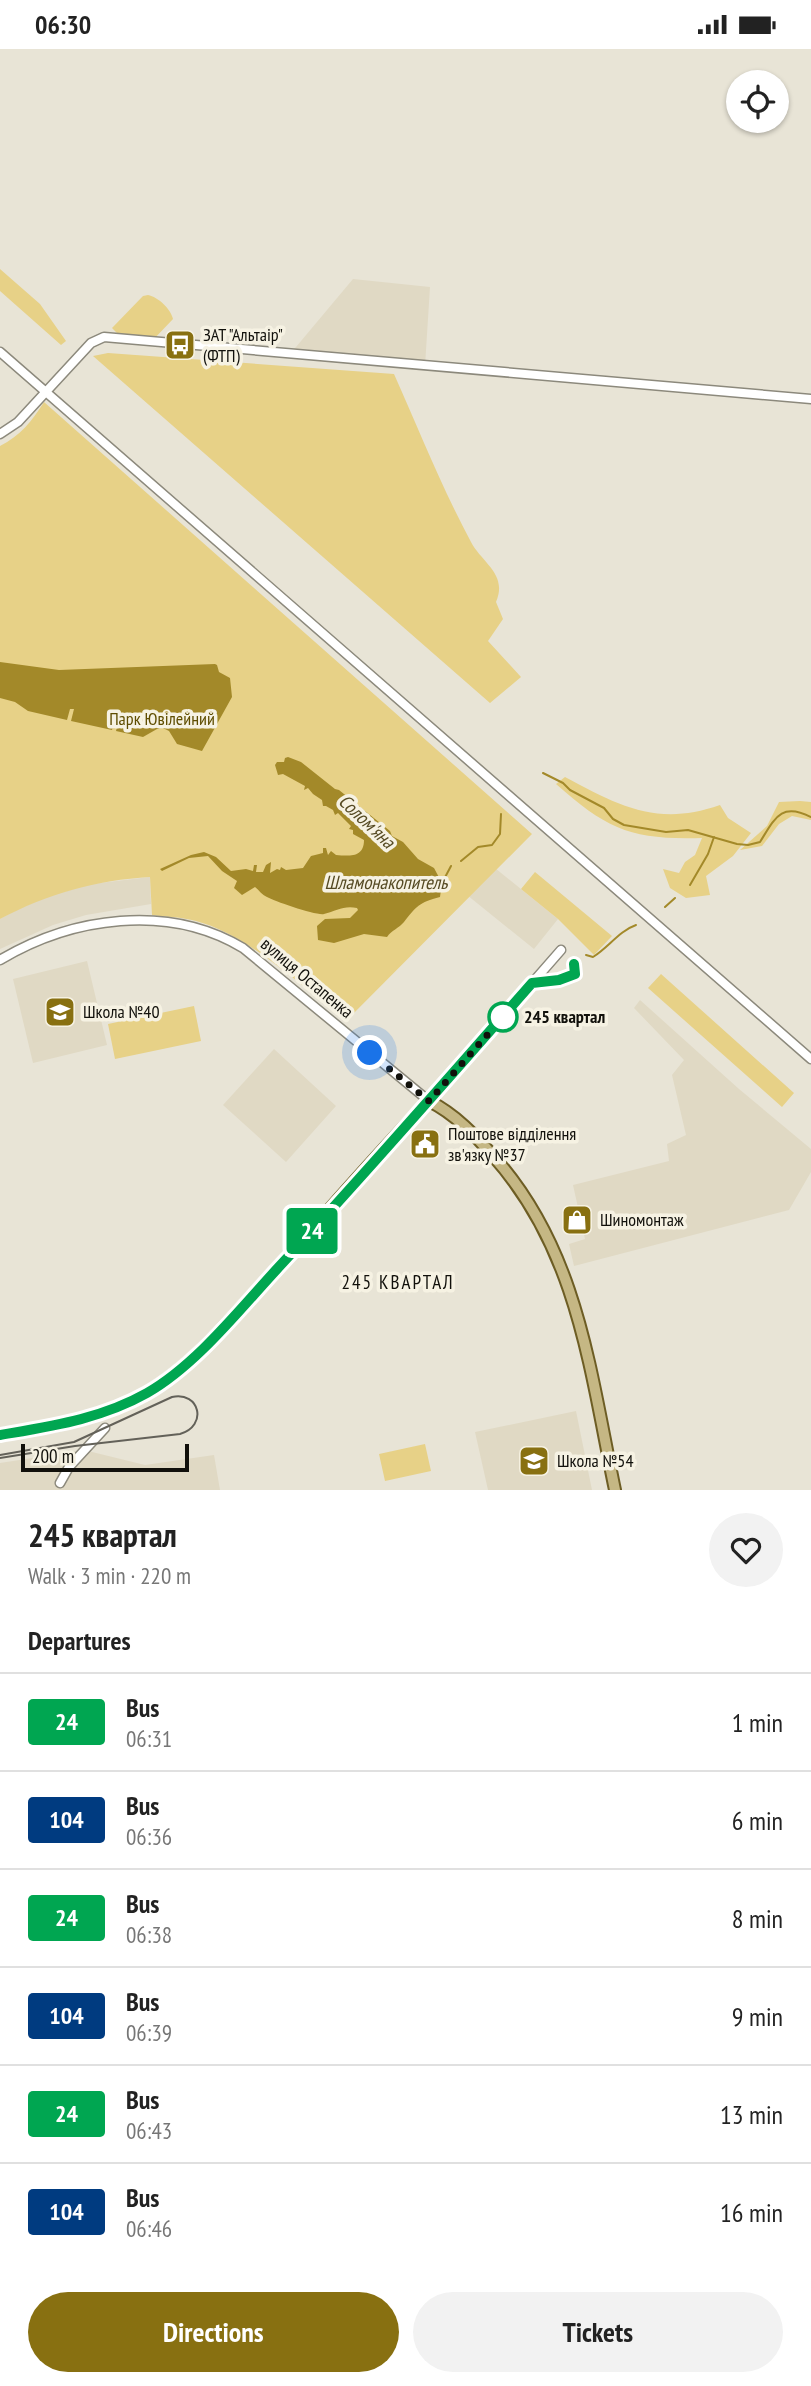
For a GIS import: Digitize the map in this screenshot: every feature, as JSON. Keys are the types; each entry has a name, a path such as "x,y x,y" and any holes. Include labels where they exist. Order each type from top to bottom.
{"main road":[{"path":"0,1435 63,1425 99,1415 135,1400 173,1375 230,1319 429,1101"},
{"name":"вулиця Остапенка","path":"429,1101 458,1121 500,1164 533,1208 557,1254 575,1305 615,1490"}],"street":[{"path":"0,434 18,422 91,343 104,337 811,399"},
{"path":"0,352 811,1059"},
{"name":"вулиця Остапенка","path":"0,960 43,939 92,925 150,920 191,925 243,948 429,1101"},
{"path":"429,1101 559,954"},
{"path":"60,1483 69,1467 105,1428"}],"shaded area":[{"path":"353,279 430,287 425,366 287,355"},
{"path":"495,868 558,919 534,949 467,895"},
{"path":"150,877 151,904 86,915 53,925 0,949 0,919 16,910 49,896 91,884"},
{"name":"Школа №40","path":"87,961 107,1045 33,1063 13,979"},
{"path":"640,1000 811,1149 811,1172 789,1210 574,1266 569,1244 585,1239 573,1185 669,1161 667,1144 686,1135 672,1075 684,1060 634,1008"},
{"path":"274,1049 336,1106 286,1162 223,1105"},
{"name":"Школа №54","path":"576,1411 592,1490 488,1490 475,1432"},
{"path":"84,1450 145,1465 214,1455 220,1490 0,1490 0,1463"}],"green space":[{"path":"0,269 40,304 66,341 61,345 0,291"},
{"path":"148,295 164,304 173,319 153,340 122,338 112,328 143,296"},
{"path":"108,353 394,374 460,522 499,584 496,602 503,619 488,641 521,677 490,703 93,356"},
{"name":"Парк Ювілейний","path":"44,402 532,834 346,1021 235,937 196,921 152,915 150,877 111,881 73,890 36,902 0,919 0,446 14,438 25,427"},
{"path":"565,777 603,797 640,810 677,814 720,805 728,818 751,833 733,856 706,876 710,895 686,898 670,888 663,869 679,873 685,862 695,855 702,838 657,837 622,829 591,812 556,784"},
{"path":"779,802 811,802 811,820 792,816 779,824 762,846 740,850 767,826"},
{"path":"535,872 612,936 594,955 558,919 521,889"},
{"path":"661,974 794,1093 782,1107 648,988"},
{"path":"194,1006 201,1041 115,1059 108,1024"},
{"path":"425,1444 431,1471 385,1481 379,1454"}],"water":[{"path":"0,662 59,670 215,664 219,672 230,678 232,697 202,751 177,744 169,731 163,728 143,737 116,731 119,720 115,718 112,730 71,721 74,709 70,709 67,720 28,711 15,702 0,698"},
{"name":"Шламонакопитель","path":"288,757 301,762 339,790 390,831 392,836 403,842 418,859 434,868 442,883 440,897 419,906 387,937 364,934 334,943 318,940 317,926 325,919 350,918 357,908 320,914 271,899 255,887 242,895 234,888 237,881 222,871 208,856 189,858 162,871 160,869 204,852 216,857 231,871 253,871 254,865 257,865 256,872 263,872 271,862 270,873 280,870 281,867 286,870 303,868 311,856 323,853 323,848 326,848 328,855 331,851 336,855 359,853 364,840 353,834 353,830 349,829 351,826 338,813 335,815 333,810 323,806 322,800 308,788 304,790 305,786 283,774 278,775 275,765 277,762 284,762"}],"waterway":[{"path":"543,773 604,808 613,819 624,825 666,832 688,830 737,844 760,842 775,820 786,812 792,811 811,817"},
{"name":"Солом'яна","path":"461,861 478,847 492,845 500,834 501,814"},
{"path":"690,885 708,854 714,837"},
{"name":"Солом'яна","path":"439,883 442,883 451,866"},
{"path":"665,907 675,898"},
{"path":"586,955 593,957 624,931 636,925"}],"tram line":[{"path":"0,1455 74,1442 172,1397 189,1399 197,1410 194,1424 180,1434 0,1458"}],"bus line":[{"name":"24","path":"0,1435 63,1425 99,1415 135,1400 173,1375 302,1242 532,983 567,978 575,974 574,964"}],"place":[{"name":"ЗАТ \"Альтаір\" (ФТП)","path":"180,345"},
{"name":"Школа №40","path":"60,1012"},
{"name":"245 квартал","path":"503,1017"},
{"name":"Поштове відділення зв'язку №37","path":"425,1144"},
{"name":"Шиномонтаж","path":"577,1220"},
{"name":"Школа №54","path":"534,1461"}],"district":[{"name":"245 КВАРТАЛ","path":"398,1282"}],"route":[{"path":"370,1053 429,1101 503,1017"}]}
